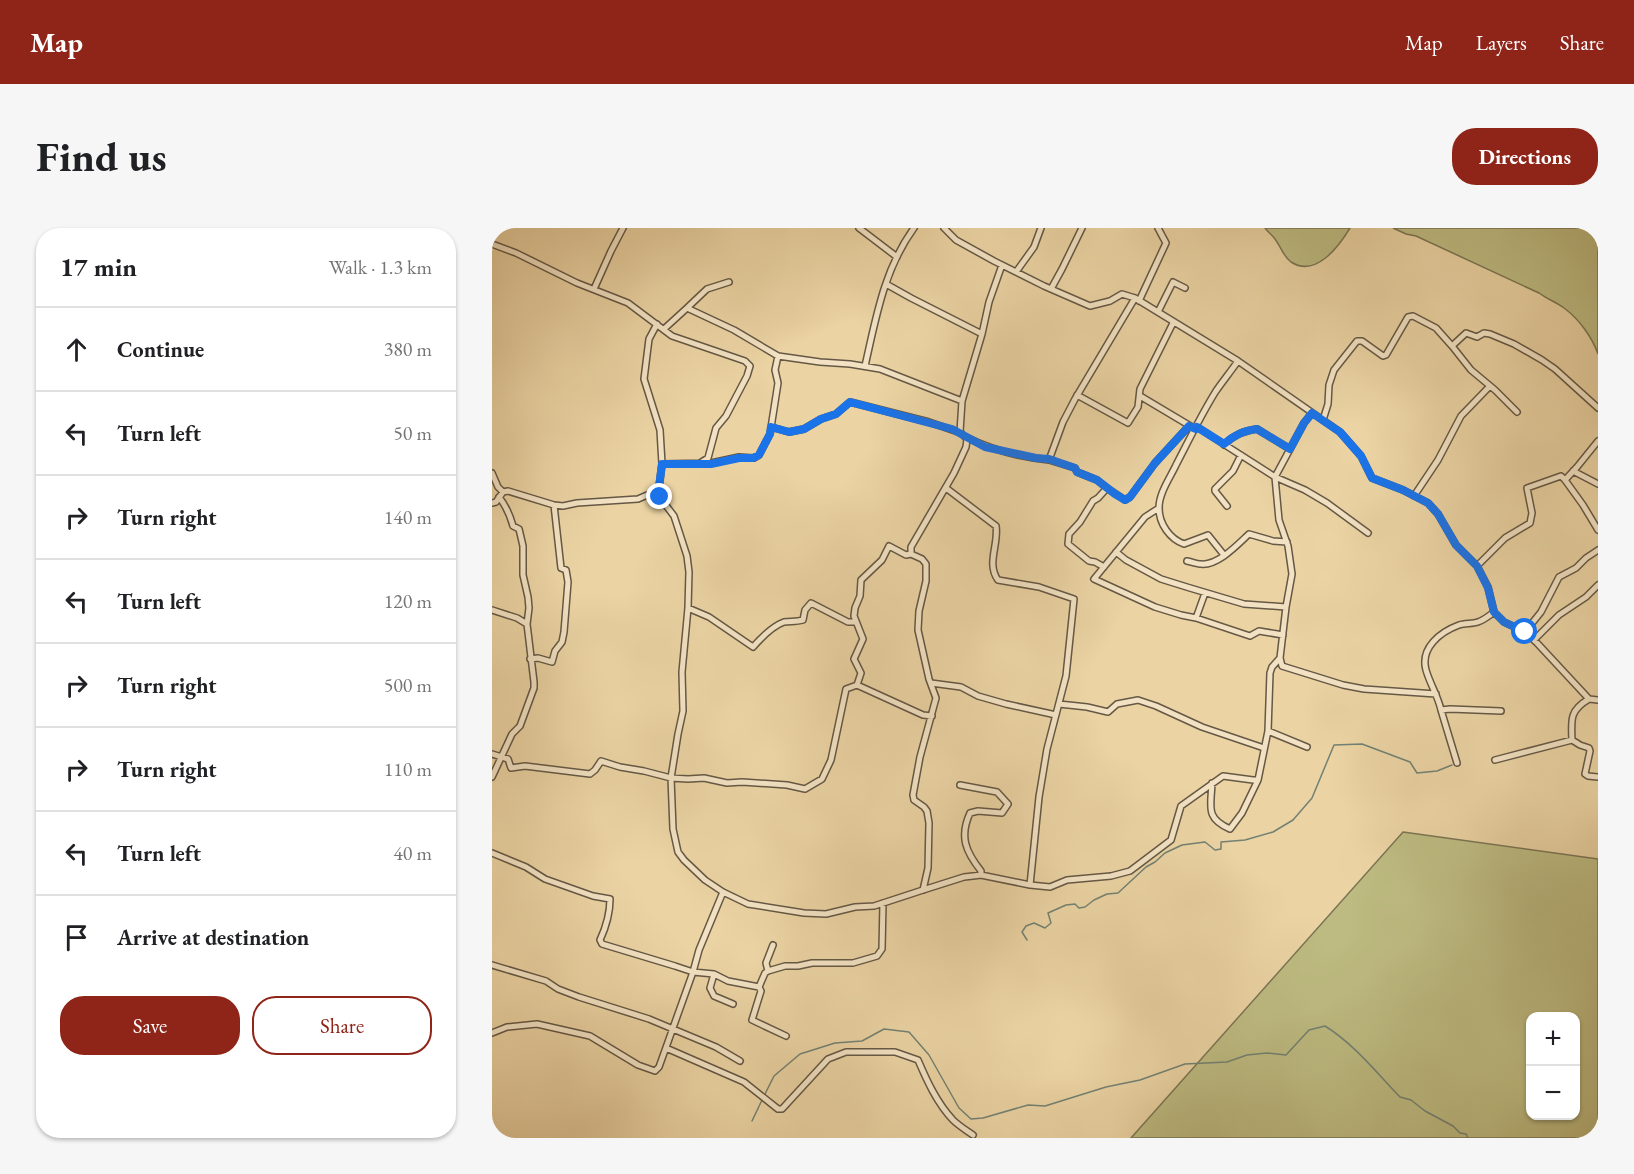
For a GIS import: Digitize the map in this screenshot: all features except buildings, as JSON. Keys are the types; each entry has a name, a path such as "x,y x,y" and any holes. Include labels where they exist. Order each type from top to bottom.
{"street":[{"path":"594,289 623,228"},
{"path":"859,228 897,257"},
{"path":"865,366 876,314 886,284 897,257 914,228"},
{"path":"944,228 956,240 1002,265 1090,306 1122,294 1137,299 1238,361 1340,432 1361,456 1372,478 1428,503 1438,514 1456,545 1477,566 1488,588 1494,612 1504,622 1525,632 1534,640 1589,699"},
{"path":"1016,272 1034,247 1041,228"},
{"path":"1051,289 1082,228"},
{"path":"1049,459 1063,422 1077,395 1137,299 1166,243 1158,228"},
{"path":"492,244 516,253 568,279 628,303 672,336 745,361 750,366 726,416 716,428 708,458 700,463"},
{"path":"911,554 911,548 946,488 966,447 962,401 989,302 1002,265"},
{"path":"664,329 707,289 729,282"},
{"path":"1158,312 1173,282 1185,288"},
{"path":"886,284 982,333"},
{"path":"687,308 735,330 778,356 865,366 888,372 962,401"},
{"path":"1323,420 1334,370 1357,341 1362,341 1383,356 1386,355 1408,317 1413,316 1436,328 1471,370 1517,412"},
{"path":"1077,395 1128,423 1138,407 1140,389 1173,322"},
{"path":"657,324 649,339 644,379 660,430 662,464 658,495"},
{"path":"1452,346 1466,333 1477,337 1484,333 1490,334 1514,344 1555,369 1598,408"},
{"path":"662,464 711,464 739,458 753,458 759,455 770,434 778,383 775,370 778,356"},
{"path":"1224,555 1208,535 1184,544 1176,541 1163,524 1159,508 1166,485 1196,428 1216,392 1238,361"},
{"path":"1414,496 1438,460 1461,416 1490,386"},
{"path":"1140,396 1224,444 1275,477 1305,489 1368,533"},
{"path":"771,427 789,432 804,429 821,419 836,414 850,402 928,422 964,435 985,447 1049,459 1075,468 1077,472 1097,480 1125,500 1130,497 1155,463 1189,426"},
{"path":"1312,413 1304,423 1275,477 1279,520 1287,542 1292,574 1280,658 1282,666 1342,685 1436,694"},
{"path":"1224,444 1241,432 1257,429 1290,449"},
{"path":"1565,480 1598,441"},
{"path":"1227,506 1215,489 1233,471 1241,455"},
{"path":"1573,471 1598,484"},
{"path":"492,473 513,526 519,529 523,546 523,575 529,608 527,624 534,687 520,726 512,734 492,777"},
{"path":"1477,566 1505,538 1530,523 1532,513 1527,488 1561,476 1598,530"},
{"path":"946,488 996,526 993,557 995,578 1039,587 1074,599 1066,676 1047,749 1039,798 1030,885"},
{"path":"1104,567 1078,554 1068,544 1068,540 1069,534 1080,522 1093,501 1107,488"},
{"path":"492,503 496,502 501,495 515,493 563,506 586,502 638,499 652,493 658,495 674,516 687,556 689,572 682,672 683,711 671,778 673,829 678,852 684,860 705,880 748,904 804,913 826,914 883,903 964,877 981,875 1050,887 1067,880 1111,876 1130,871 1171,840 1181,806 1212,783 1223,776 1258,780"},
{"path":"530,659 538,658 552,662 555,651 562,642 564,632 568,582 566,570 561,568 554,505"},
{"path":"1159,508 1145,517 1094,579 1155,607 1250,636 1259,631 1283,635"},
{"path":"1187,561 1203,565 1214,562 1249,534 1273,541 1287,542"},
{"path":"857,686 861,673 854,659 863,639 855,622 855,608 860,596 861,580 882,560 889,546 906,555 911,554 926,564 926,581 919,611 918,630 929,679 936,698 920,757 913,795 914,800 924,807 928,817 928,868 922,890"},
{"path":"1525,632 1541,612 1559,577 1576,568 1598,549"},
{"path":"1116,552 1161,579 1244,604 1286,607"},
{"path":"1534,640 1560,615 1587,597 1598,585"},
{"path":"1196,618 1205,593"},
{"path":"688,608 709,617 753,647 784,622 803,620 805,610 811,603 848,622 855,622"},
{"path":"492,610 517,618 527,624"},
{"path":"1457,763 1436,694 1426,672 1426,653 1432,642 1447,630 1461,624 1480,621 1494,612"},
{"path":"1212,783 1211,815 1218,824 1230,829 1242,813 1258,780 1268,731 1270,673 1280,658"},
{"path":"932,683 964,688 978,696 1056,715"},
{"path":"492,754 508,759 511,768 525,766 590,774 601,761 671,778 704,778 727,783 787,785 805,789 822,779 831,760 846,689 857,686 923,715 932,716"},
{"path":"1572,740 1571,723 1574,712 1579,705 1589,699 1598,700"},
{"path":"1059,704 1108,712 1117,704 1138,700 1202,727 1264,748"},
{"path":"1441,710 1501,711"},
{"path":"1268,731 1307,747"},
{"path":"1495,760 1572,740 1589,748 1585,774 1598,777"},
{"path":"960,785 997,792 1008,804 1002,813 978,811 970,813 963,829 967,850 981,871 981,875"},
{"path":"492,853 515,862 545,879 593,896 610,899 605,928 600,940 602,944 693,972 714,974 728,981 759,987"},
{"path":"492,1033 507,1027 537,1024 590,1036 638,1065 655,1071 659,1067 699,950 723,892"},
{"path":"786,1036 752,1020 761,991 759,987 765,973 785,966 812,963 853,963 877,956 882,949 883,903"},
{"path":"768,971 766,963 773,945"},
{"path":"492,965 546,981 558,989 579,997 672,1028 716,1047 740,1061"},
{"path":"714,974 710,988 714,996 733,1005"},
{"path":"666,1048 744,1082 778,1109 782,1109 828,1059 846,1052 895,1053 918,1060 927,1083 944,1108 954,1121 973,1135"}],"shaded area":[{"path":"1265,228 1350,228 1326,258 1309,266 1300,266 1291,262"},
{"path":"1393,228 1598,228 1598,354 1575,317 1561,306 1539,293 1416,236"},
{"path":"1403,832 1598,859 1598,1138 1131,1138"}],"waterway":[{"path":"1027,940 1022,932 1026,926 1034,923 1045,928 1051,923 1048,913 1066,905 1075,904 1079,908 1085,907 1107,894 1118,893 1146,867 1165,853 1182,845 1205,842 1215,850 1221,849 1221,842 1245,840 1273,832 1293,820 1312,798 1334,745 1362,744 1410,762 1417,773 1437,771 1452,765"},
{"path":"764,1096 774,1076 800,1054 835,1043 862,1041 884,1029 909,1032 929,1055 959,1108 971,1119 983,1118 1028,1105 1045,1106 1106,1087 1140,1080 1185,1064 1227,1062 1247,1055 1267,1053 1286,1055 1309,1030 1325,1026 1355,1050 1400,1097 1411,1100 1425,1111 1453,1126 1460,1133 1466,1134 1468,1138"},
{"path":"752,1121 762,1100"}],"route":[{"path":"660,497 658,495 662,464 703,462 711,464 739,458 753,458 759,455 770,434 771,427 789,432 804,429 821,419 836,414 850,402 952,429 985,447 1049,459 1075,468 1077,472 1097,480 1125,500 1130,497 1155,463 1189,426 1196,429 1197,427 1224,444 1241,432 1257,429 1290,449 1312,413 1340,432 1361,456 1372,478 1428,503 1438,514 1456,545 1477,566 1488,588 1494,612 1504,622 1525,632"}]}
